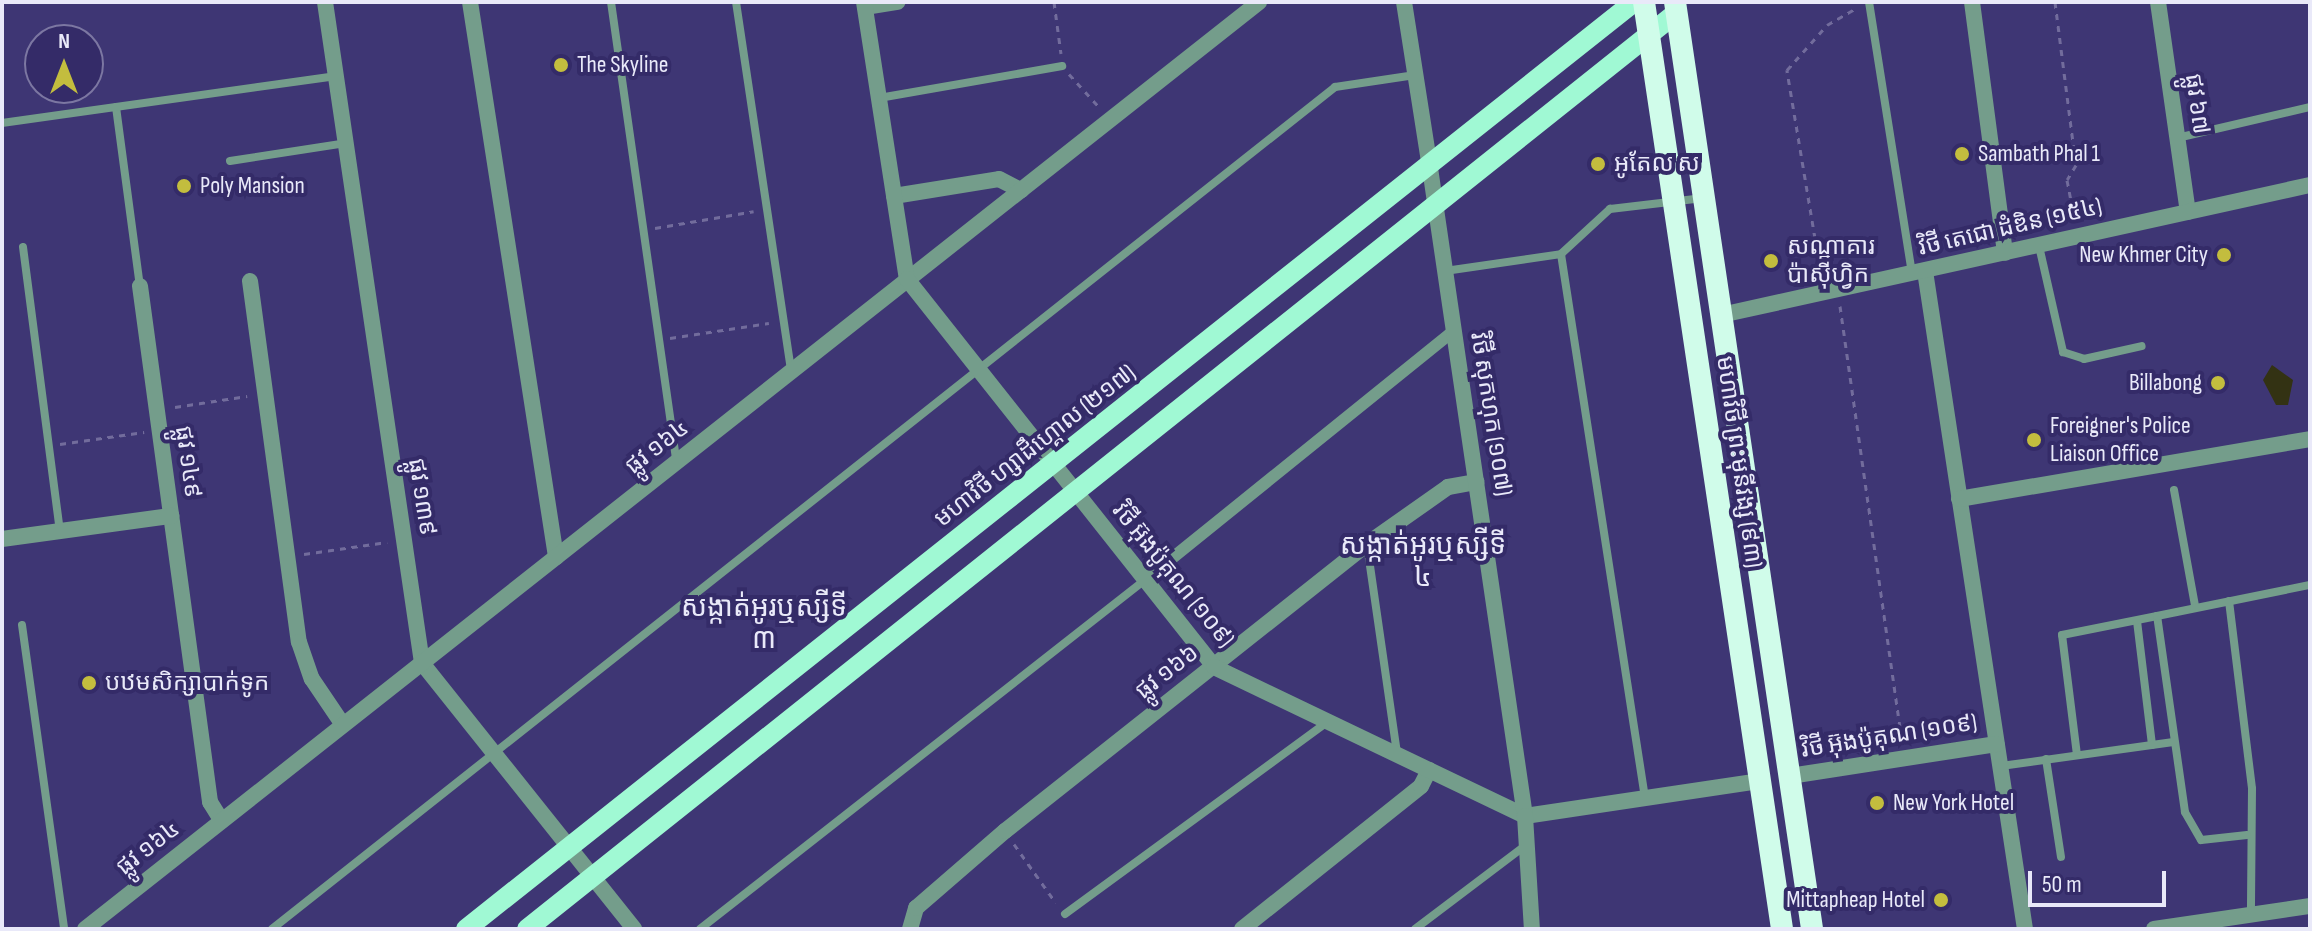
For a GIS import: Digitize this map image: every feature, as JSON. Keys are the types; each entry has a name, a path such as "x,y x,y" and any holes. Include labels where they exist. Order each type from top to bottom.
{"highway":[{"name":"មហាវិថី ព្រះមុនីវង្ស (៩៣)","path":"1644,2 1782,929"},
{"name":"មហាវិថី ព្រះមុនីវង្ស (៩៣)","path":"1680,6 1703,198 1812,929"}],"main road":[{"name":"មហាវិថី ហ្សាដឹហ្គោល (២១៧)","path":"466,929 1430,168 1634,2"},
{"path":"527,929 1436,208 1649,37 1680,6"}],"street":[{"name":"ផ្លូវ ១៣៩","path":"325,2 422,663"},
{"path":"470,2 556,557"},
{"path":"865,4 898,2"},
{"name":"ផ្លូវ ១៦៤","path":"85,929 1259,2"},
{"name":"វិថី សុកហុក (១០៧)","path":"1404,2 1525,816 1532,929"},
{"path":"1972,2 2005,253"},
{"name":"ផ្លូវ ៦៧","path":"2158,2 2188,212"},
{"name":"វិថី អ៊ុងប៉ូគុណ (១០៩)","path":"865,4 907,279 1214,667 1525,816"},
{"path":"894,196 999,179 1021,190"},
{"name":"វិថី តេជោ ដំឌិន (១៥៤)","path":"1721,315 2310,185"},
{"path":"1919,273 1959,499 2025,929"},
{"path":"250,281 305,662 343,725"},
{"name":"ផ្លូវ ១៤៩","path":"140,286 210,802 222,821"},
{"path":"1145,580 1454,331"},
{"path":"1959,499 2310,439"},
{"name":"ផ្លូវ ១៦៦","path":"910,929 916,908 1005,831 1367,544 1448,487 1477,482"},
{"path":"2,539 171,516"},
{"path":"422,663 634,929"},
{"name":"វិថី អ៊ុងប៉ូគុណ (១០៩)","path":"1790,776 1997,744"},
{"path":"1242,929 1421,786 1429,770"},
{"path":"1525,816 1760,781"},
{"path":"2154,929 2310,906"}],"lane":[{"path":"611,2 677,462"},
{"path":"736,2 791,371"},
{"path":"1868,4 1919,273"},
{"path":"879,98 1062,66"},
{"path":"272,929 496,755 1335,87 1415,74"},
{"path":"2,123 336,76"},
{"name":"ផ្លូវ ១៤៩","path":"116,107 140,286"},
{"path":"2177,138 2310,107"},
{"path":"230,161 346,143"},
{"path":"1445,271 1561,254 1610,209 1703,198"},
{"path":"2039,246 2063,352 2084,359 2142,346"},
{"path":"23,247 60,531"},
{"path":"1561,254 1645,798"},
{"path":"2174,490 2195,606"},
{"path":"1367,544 1397,754"},
{"path":"700,929 1145,580"},
{"path":"2077,755 2062,635 2310,585"},
{"path":"2229,601 2252,789 2247,835 2251,915"},
{"path":"2157,616 2185,812 2201,840 2247,835"},
{"path":"2137,621 2152,745"},
{"path":"22,625 64,929"},
{"path":"1065,914 1327,721"},
{"path":"2001,766 2173,742"},
{"path":"2046,759 2061,857"},
{"path":"1415,929 1527,845"}],"path":[{"path":"2055,2 2076,165 2067,180 2078,237"},
{"path":"1868,4 1827,25 1787,70 1831,292 1904,758"},
{"path":"643,230 766,209"},
{"path":"658,340 782,321"},
{"path":"156,410 266,393"},
{"path":"49,446 159,430"},
{"path":"288,556 404,539"},
{"path":"1005,831 1065,914"}],"shaded area":[{"path":"2272,365 2293,380 2288,405 2276,405 2263,380"}],"place":[{"name":"The Skyline","path":"561,65"},
{"name":"Sambath Phal 1","path":"1962,154"},
{"name":"អូតែល ស","path":"1598,164"},
{"name":"Poly Mansion","path":"184,186"},
{"name":"New Khmer City","path":"2224,255"},
{"name":"សណ្ឋាគារ ប៉ាស៊ីហ្វិក","path":"1771,261"},
{"name":"Billabong","path":"2218,383"},
{"name":"Foreigner's Police Liaison Office","path":"2034,440"},
{"name":"បឋមសិក្សាបាក់ទូក","path":"89,683"},
{"name":"New York Hotel","path":"1877,803"},
{"name":"Mittapheap Hotel","path":"1941,900"}],"district":[{"name":"សង្កាត់អូរឬស្សីទី ៤","path":"1423,562"},
{"name":"សង្កាត់អូរឬស្សីទី ៣","path":"764,624"}]}
